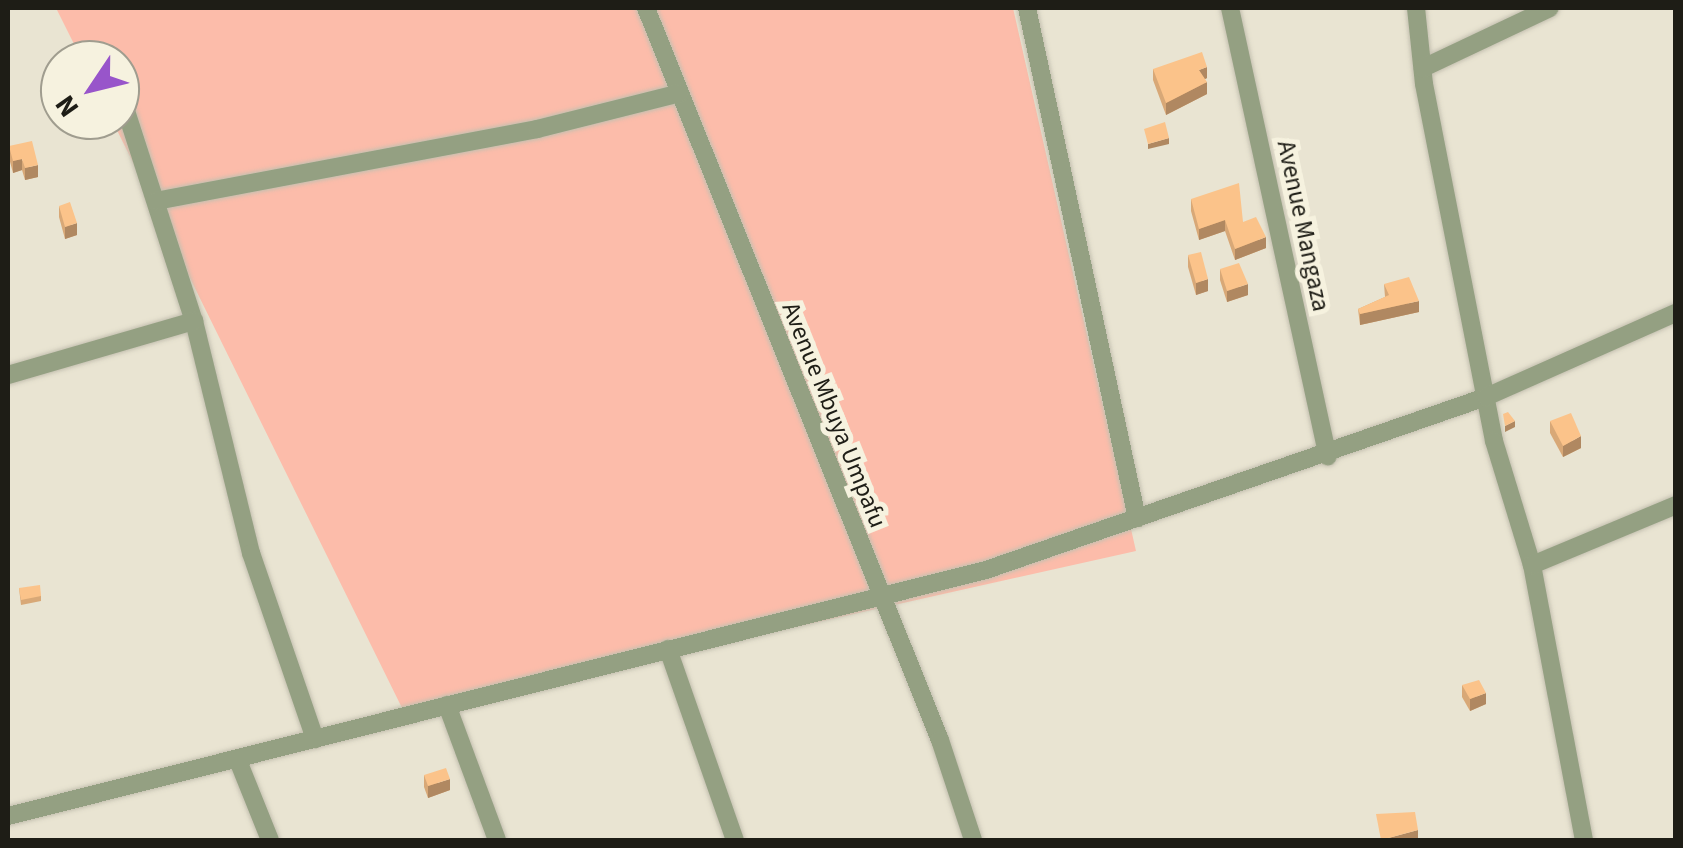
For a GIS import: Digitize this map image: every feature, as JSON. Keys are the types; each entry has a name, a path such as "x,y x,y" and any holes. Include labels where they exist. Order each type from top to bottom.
{"street":[{"name":"Avenue Mbuya Umpafu","path":"646,8 878,594 940,740 973,840"},
{"path":"1027,8 1137,518"},
{"name":"Avenue Mangaza","path":"1230,8 1328,456"},
{"path":"1416,8 1423,68 1486,397 1532,565 1584,840"},
{"path":"1423,68 1550,8"},
{"path":"156,201 537,129 680,93"},
{"path":"136,140 194,320 251,553 315,739"},
{"path":"8,816 238,763 315,739 878,594 986,570 1328,456 1486,397 1676,313"},
{"path":"8,374 194,320"},
{"path":"1532,565 1676,505"},
{"path":"668,649 736,840"},
{"path":"447,705 497,840"},
{"path":"238,763 270,840"}],"shaded area":[{"path":"56,8 1013,8 1136,551 405,714 122,140 140,140 140,40 72,40"}],"building":[{"path":"1202,52 1207,67 1199,70 1207,82 1166,103 1153,69"},
{"path":"1165,122 1169,138 1148,144 1144,129"},
{"path":"32,141 38,165 25,168 22,159 13,161 9,146"},
{"path":"1239,183 1243,222 1256,217 1266,237 1235,249 1225,220 1199,229 1191,199"},
{"path":"70,202 77,223 65,227 59,206"},
{"path":"1201,252 1208,279 1196,283 1188,255"},
{"path":"1239,263 1248,284 1227,291 1220,269"},
{"path":"1409,277 1419,301 1360,314 1358,309 1389,295 1384,284"},
{"path":"1508,412 1515,421 1505,426 1503,414"},
{"path":"1571,413 1581,436 1563,446 1550,421"},
{"path":"40,585 41,596 21,600 19,588"},
{"path":"1479,680 1486,693 1470,699 1462,685"},
{"path":"446,768 450,779 428,786 424,775"},
{"path":"1415,812 1418,830 1381,840 1376,814"}]}
